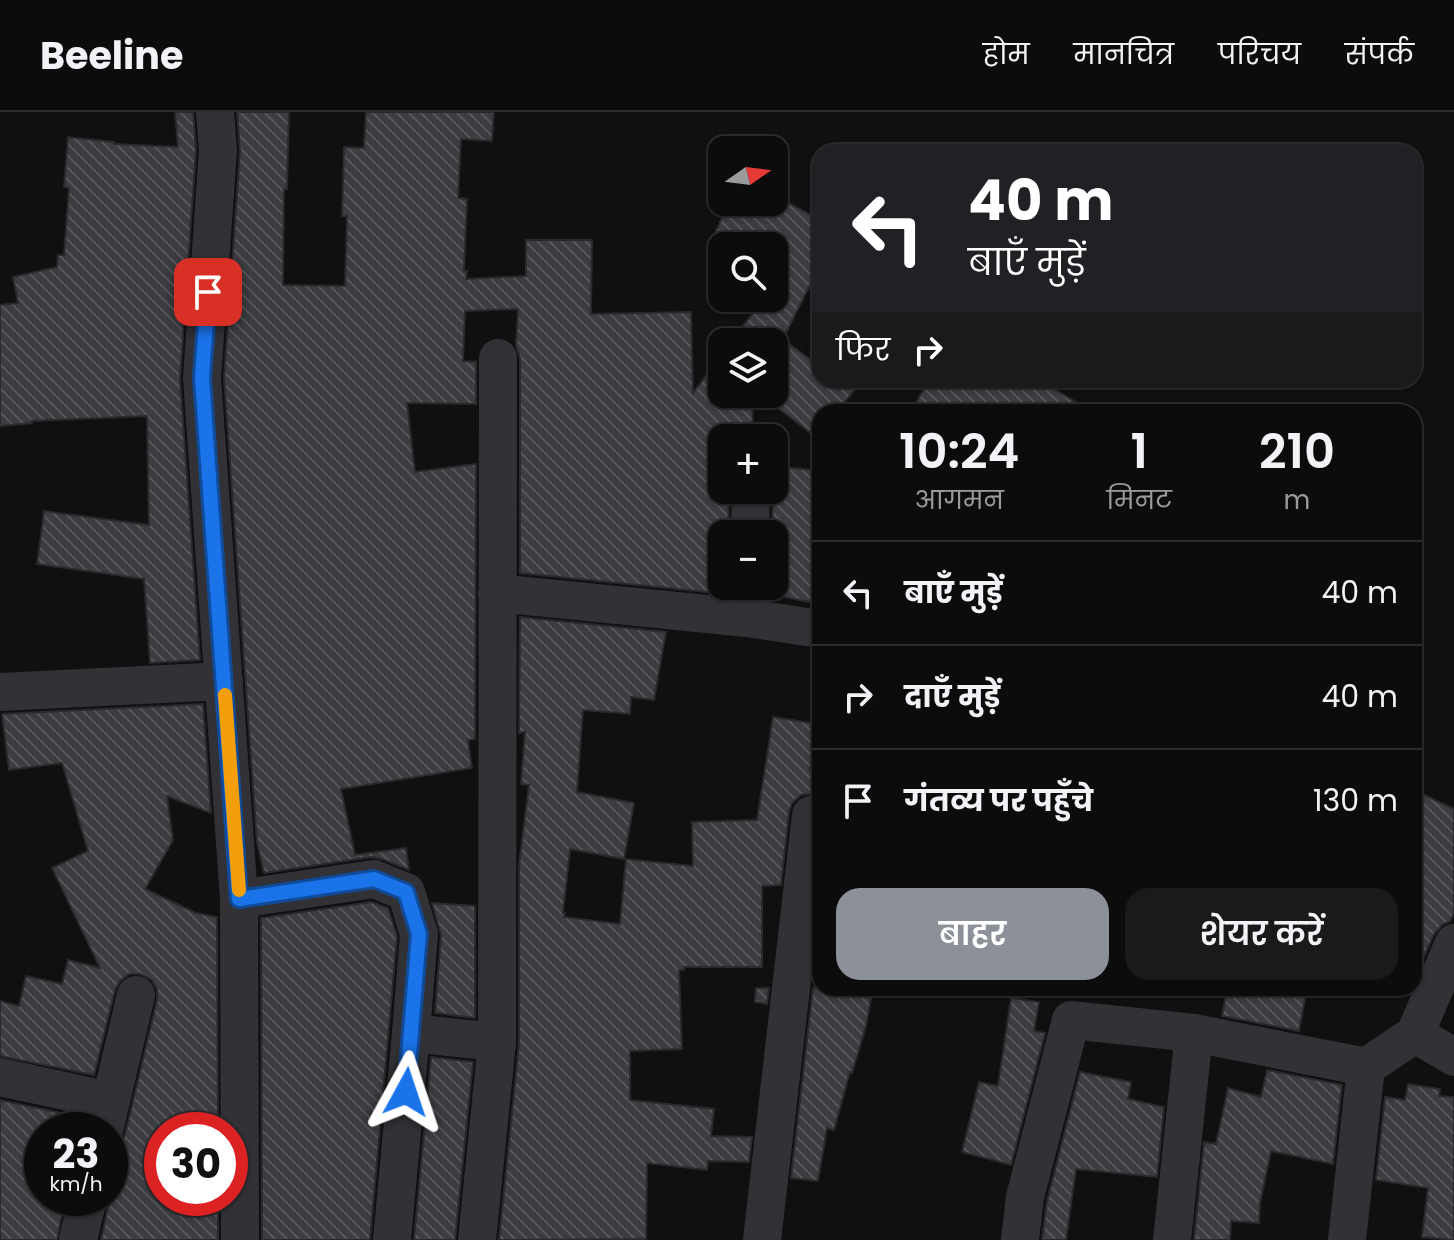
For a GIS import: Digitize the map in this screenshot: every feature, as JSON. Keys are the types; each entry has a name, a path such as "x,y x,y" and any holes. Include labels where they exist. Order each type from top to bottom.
{"street":[{"path":"215,112 218,150 202,378 239,899 240,1240"},
{"path":"477,1240 497,1042 498,358"},
{"path":"497,593 748,602 812,626"},
{"path":"0,692 224,681"},
{"path":"762,1240 812,815"},
{"path":"239,899 374,879 406,892 419,934 392,1240"},
{"path":"1020,1240 1025,1197 1071,1020 1194,1033 1366,1067 1415,1034 1454,943"},
{"path":"109,1112 136,995"},
{"path":"411,1033 497,1042"},
{"path":"1172,1240 1194,1033"},
{"path":"1415,1034 1454,1057"},
{"path":"1347,1240 1366,1067"},
{"path":"0,1077 97,1112"},
{"path":"78,1240 84,1216"}],"building":[{"path":"175,112 193,112 196,150 180,379 200,660 150,663 144,579 37,564 44,511 149,525 147,416 32,421 0,426 0,305 18,303 13,277 57,267 58,255 64,255 69,188 64,187 68,137 114,144 178,147"},
{"path":"237,112 289,112 283,285 345,286 347,216 342,216 344,147 364,148 366,112 494,112 492,141 461,139 458,198 467,199 466,279 526,276 526,240 592,240 591,314 691,312 693,393 708,373 708,408 752,408 753,424 708,424 708,504 729,504 728,520 708,520 708,592 520,573 518,309 465,311 463,361 476,362 476,404 407,403 415,472 476,464 475,739 468,740 472,768 341,789 355,855 406,848 409,870 372,857 264,873 257,843 224,378 240,151"},
{"path":"788,203 812,216 812,281 788,329 742,328 754,312 788,312 788,232 715,232 723,216 788,216"},
{"path":"788,343 812,361 812,388 856,388 843,404 812,404 812,434 778,408 788,408"},
{"path":"924,388 1052,388 1079,404 916,404"},
{"path":"788,468 812,470 812,602 788,598 788,520 772,520 773,504 788,504"},
{"path":"520,617 666,632 654,700 631,697 630,714 583,710 577,792 634,803 624,859 570,849 563,913 564,917 620,924 626,859 693,866 692,822 757,820 773,717 812,723 812,794 801,795 792,803 781,885 762,886 762,967 684,967 684,970 679,970 682,1049 630,1051 630,1100 714,1109 711,1136 752,1137 749,1162 708,1161 707,1170 647,1163 646,1239 499,1240 519,1044 519,865 529,785 521,784 525,732 519,733"},
{"path":"203,704 211,813 167,796 173,840 145,889 196,913 217,917 218,1112 144,1112 144,1216 218,1216 218,1240 101,1240 106,1216 128,1216 128,1122 157,1000 157,989 152,980 140,974 129,974 120,981 115,990 94,1075 0,1056 0,1001 19,1006 26,976 62,984 68,960 100,968 52,868 88,851 62,763 9,770 2,714"},
{"path":"1422,794 1454,809 1454,914 1434,934 1422,962"},
{"path":"371,902 388,908 397,936 370,1240 262,1240 261,918"},
{"path":"432,903 475,906 475,1018 435,1013 441,935"},
{"path":"756,988 769,988 767,1004 755,1002"},
{"path":"812,996 872,996 866,1026 834,1130 827,1128 818,1181 791,1178"},
{"path":"1226,996 1306,996 1299,1031 1222,1016"},
{"path":"1011,998 1039,1002 1034,1031 1045,1033 1011,1165 962,1152 979,1082 998,1086"},
{"path":"431,1057 473,1062 455,1240 414,1240"},
{"path":"1267,1070 1342,1085 1333,1164 1271,1151 1259,1223 1231,1221 1230,1240 1194,1240 1204,1142 1216,1144 1228,1088 1261,1097"},
{"path":"1080,1072 1131,1082 1128,1099 1164,1107 1157,1177 1076,1169 1066,1240 1042,1240 1047,1201"},
{"path":"1408,1084 1440,1089 1439,1096 1454,1097 1454,1240 1422,1237 1428,1188 1376,1180 1385,1097 1405,1100"},
{"path":"0,1100 56,1112 24,1112 24,1216 62,1216 57,1240 0,1240"}],"slow traffic":[{"path":"225,695 239,890"}],"route":[{"path":"208,292 202,378 239,899 374,879 406,892 419,934 406,1092"}]}
